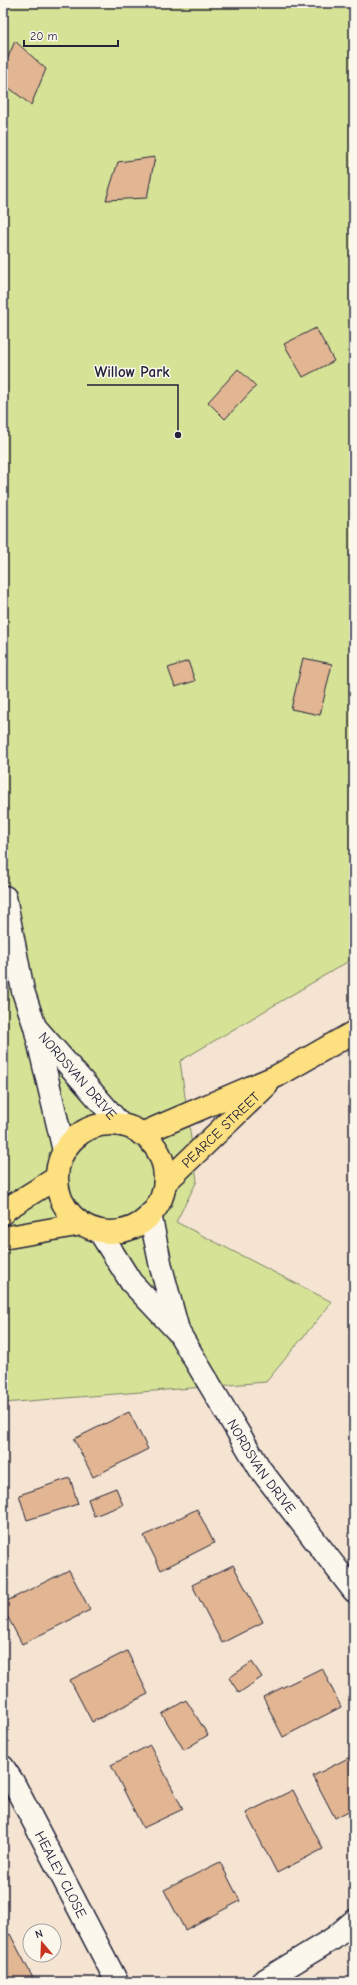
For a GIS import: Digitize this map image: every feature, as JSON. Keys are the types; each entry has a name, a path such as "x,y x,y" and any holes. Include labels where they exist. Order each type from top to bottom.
{"main road":[{"name":"PEARCE STREET","path":"141,1134 276,1076 354,1032"},
{"name":"PEARCE STREET","path":"165,1183 276,1076"},
{"path":"3,1238 90,1227 114,1232 129,1229 143,1222 161,1198 165,1183 164,1167 158,1152 149,1140 141,1134 121,1125 104,1124 88,1129 74,1138 64,1151 58,1164 56,1178 59,1196 68,1212 90,1227"},
{"path":"3,1213 8,1208 56,1178"}],"street":[{"name":"NORDSVAN DRIVE","path":"4,897 23,991 35,1027 64,1151"},
{"name":"NORDSVAN DRIVE","path":"35,1027 121,1125"},
{"name":"NORDSVAN DRIVE","path":"150,1214 179,1333"},
{"name":"NORDSVAN DRIVE","path":"90,1227 131,1282 179,1333 260,1469 354,1591"},
{"name":"HEALEY CLOSE","path":"3,1767 13,1782 117,1982"},
{"path":"262,1982 334,1938 354,1921"}],"green space":[{"path":"3,3 354,3 354,958 180,1061 197,1181 176,1222 332,1302 266,1382 3,1403"}],"building":[{"path":"15,41 46,69 31,105 3,83 3,69"},
{"path":"155,157 147,198 106,200 118,162"},
{"path":"316,328 334,361 303,377 284,344"},
{"path":"238,369 256,386 225,419 208,402"},
{"path":"303,658 332,664 320,715 291,709"},
{"path":"188,661 195,681 175,687 168,668"},
{"path":"129,1412 148,1449 93,1477 74,1439"},
{"path":"70,1478 78,1504 27,1520 19,1495"},
{"path":"116,1488 123,1505 94,1516 88,1499"},
{"path":"197,1509 214,1543 161,1570 144,1536"},
{"path":"233,1565 263,1622 222,1643 192,1585"},
{"path":"69,1570 90,1610 22,1644 3,1608 3,1603"},
{"path":"127,1651 148,1694 92,1722 70,1680"},
{"path":"252,1662 262,1677 239,1693 229,1678"},
{"path":"322,1668 341,1707 283,1737 263,1697"},
{"path":"186,1700 208,1735 184,1750 162,1714"},
{"path":"150,1745 183,1809 143,1828 111,1765"},
{"path":"354,1755 354,1808 335,1818 313,1776"},
{"path":"293,1790 323,1849 277,1873 246,1813"},
{"path":"220,1862 240,1901 185,1930 164,1890"},
{"path":"10,1934 22,1957 22,1963 25,1963 35,1982 3,1982 3,1938"}],"place":[{"name":"Willow Park","path":"178,435"}]}
